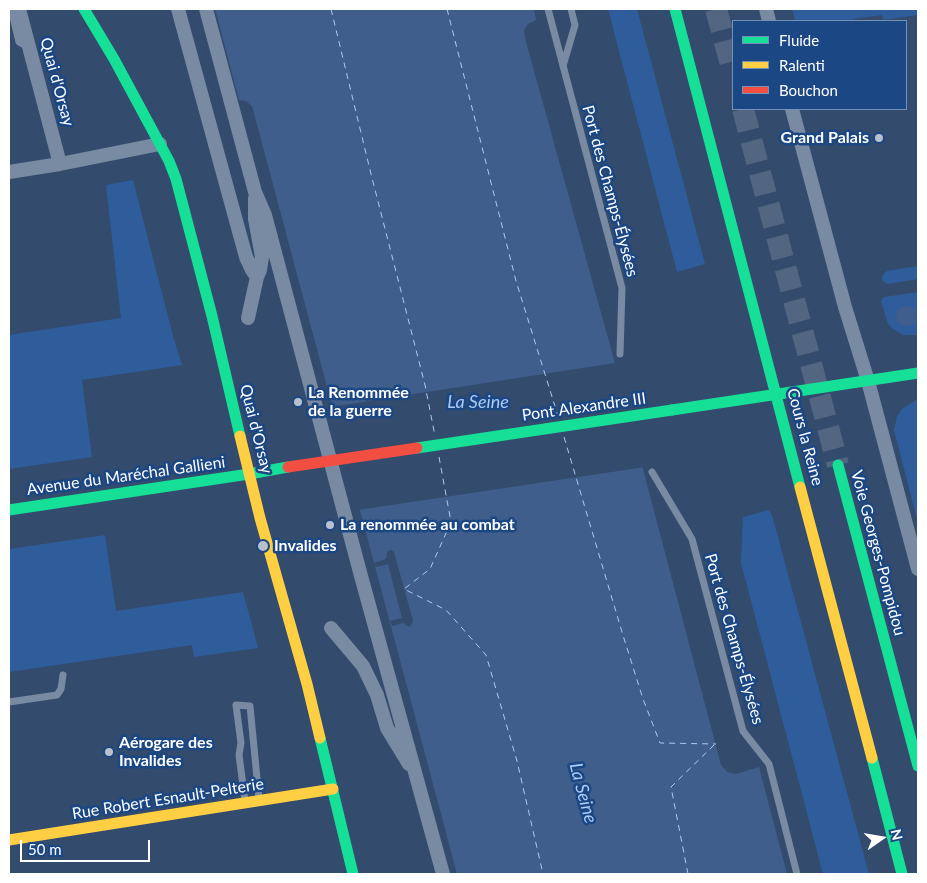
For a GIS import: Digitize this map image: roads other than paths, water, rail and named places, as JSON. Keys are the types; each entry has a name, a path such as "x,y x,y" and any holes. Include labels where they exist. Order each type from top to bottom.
{"main road":[{"name":"Quai d'Orsay","path":"84,9 169,161 178,189 214,324 264,532 307,684 353,874"},
{"name":"Cours la Reine","path":"675,9 902,874"},
{"name":"Pont Alexandre III","path":"249,474 918,373"},
{"name":"Voie Georges-Pompidou","path":"838,465 918,766"},
{"name":"Avenue du Maréchal Gallieni","path":"9,510 249,474"},
{"name":"Rue Robert Esnault-Pelterie","path":"9,840 333,789"}],"street":[{"name":"Quai d'Orsay","path":"20,9 60,164"},
{"path":"178,9 246,257 257,276"},
{"path":"206,9 255,192 265,216 443,874"},
{"path":"792,110 918,569"},
{"path":"9,172 160,144"},
{"path":"248,318 262,257 254,219 255,192"},
{"path":"331,628 363,666 377,695 387,728 418,780"}],"lane":[{"path":"11,9 19,42 30,49"},
{"name":"Port des Champs-Élysées","path":"548,9 622,288 620,354"},
{"path":"563,67 575,26 571,9"},
{"name":"Port des Champs-Élysées","path":"652,472 692,539 743,731 770,764 797,874"},
{"path":"9,702 57,695 61,689 63,674"},
{"path":"246,804 238,755 241,743 236,705 250,706 259,802"}],"water":[{"name":"La Seine","path":"215,9 534,9 536,20 528,24 524,30 526,42 615,363 721,765 727,772 736,774 759,767 787,874 457,874 252,106 246,101 239,100"},
{"path":"906,306 913,309 916,316 913,323 906,326 899,323 896,316 899,309"}],"tunnel":[{"path":"716,9 732,68"},
{"path":"743,110 838,465"}],"place":[{"name":"Grand Palais","path":"879,138"},
{"name":"La Renommée de la guerre","path":"298,402"},
{"name":"La renommée au combat","path":"330,525"},
{"name":"Invalides","path":"263,546"},
{"name":"Aérogare des Invalides","path":"109,752"}]}
